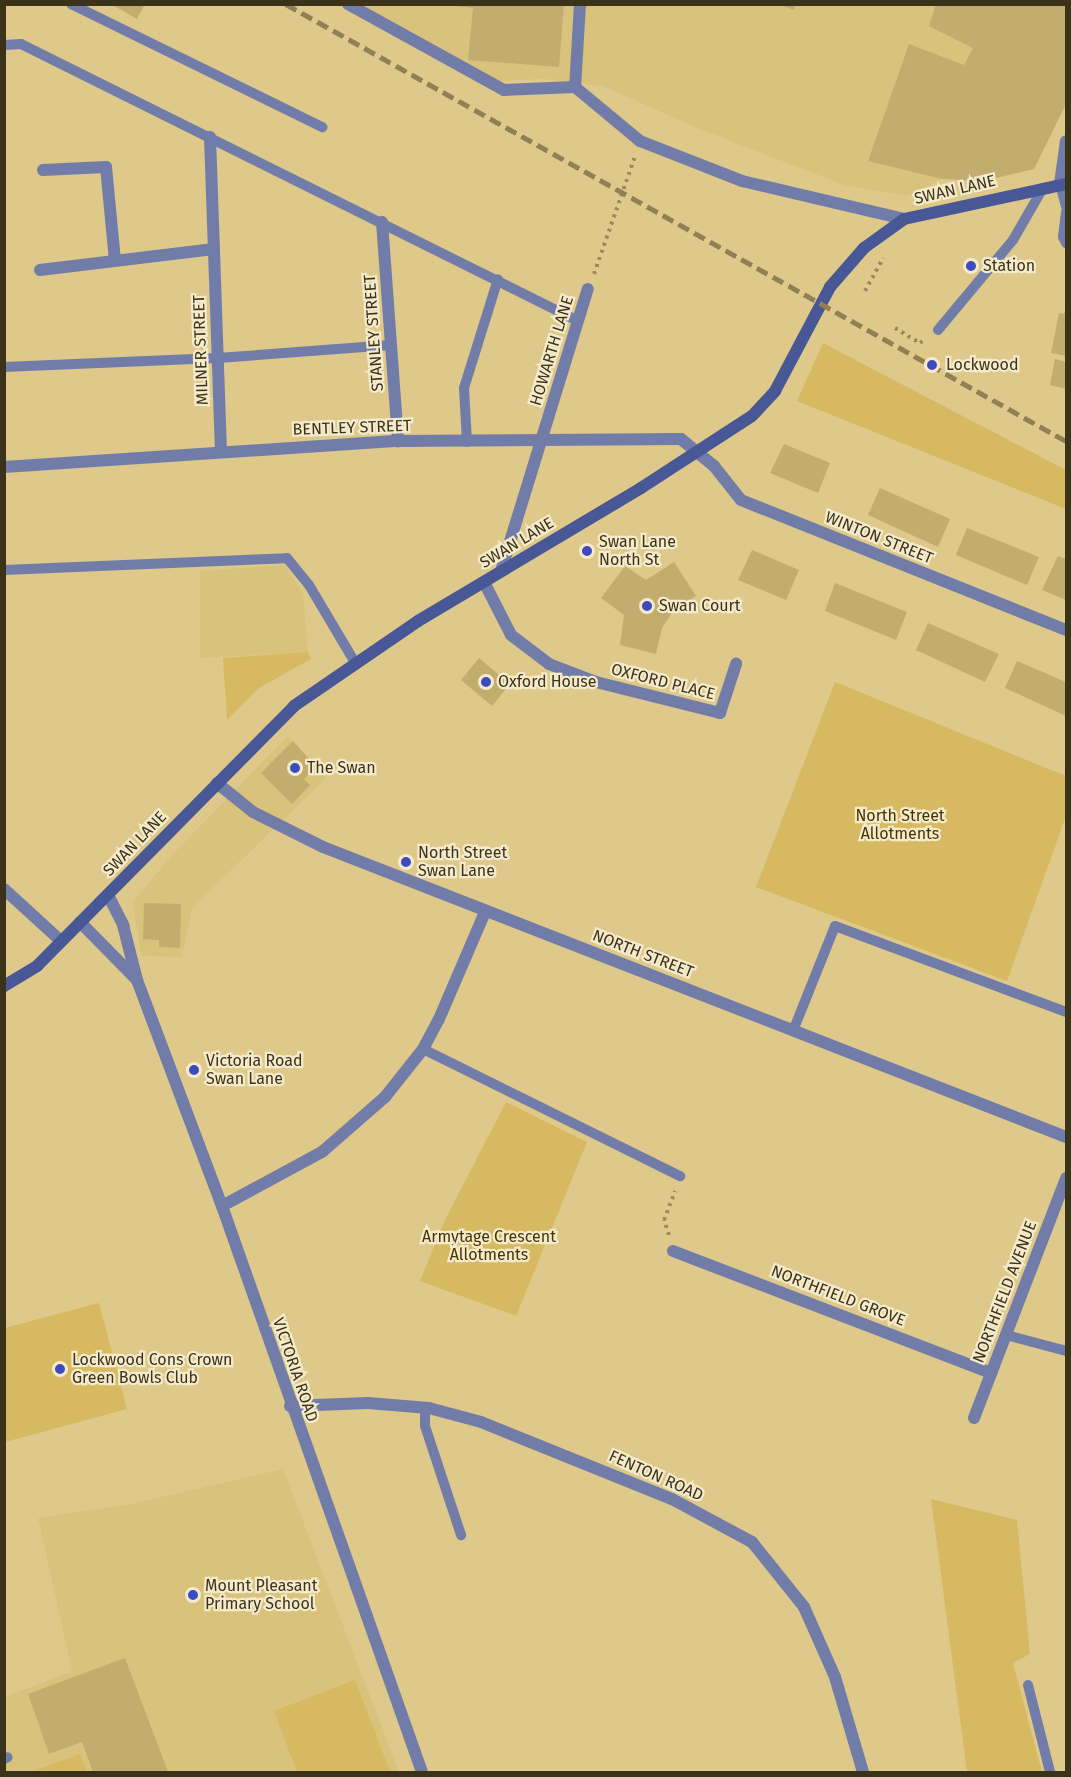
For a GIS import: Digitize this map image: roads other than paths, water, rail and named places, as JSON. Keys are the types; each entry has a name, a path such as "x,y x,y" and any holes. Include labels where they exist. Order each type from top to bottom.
{"street":[{"path":"348,4 504,90 575,87 640,141 742,181 904,219"},
{"path":"575,87 580,4"},
{"name":"MILNER STREET","path":"210,137 221,451"},
{"path":"1063,184 1066,141"},
{"path":"43,170 106,167 115,261"},
{"name":"SWAN LANE","path":"4,986 37,966 294,706 501,571 752,416 775,391 830,287 864,248 904,219 1063,184"},
{"name":"STANLEY STREET","path":"382,222 398,441"},
{"path":"40,270 214,249"},
{"name":"HOWARTH LANE","path":"501,571 588,289"},
{"name":"BENTLEY STREET","path":"4,467 398,441 467,442 652,436 681,439 695,453"},
{"name":"WINTON STREET","path":"695,453 714,466 741,500 1066,630"},
{"name":"OXFORD PLACE","path":"484,582 511,635 549,664 596,682 720,713 736,664"},
{"name":"NORTH STREET","path":"217,783 253,812 286,831 485,912 1066,1137"},
{"path":"4,889 61,941"},
{"name":"VICTORIA ROAD","path":"108,895 123,925 137,980 222,1206 290,1406 422,1773"},
{"path":"222,1206 322,1152 385,1097 423,1049 440,1019 485,912"},
{"name":"VICTORIA ROAD","path":"80,922 137,980"},
{"name":"NORTHFIELD AVENUE","path":"974,1418 1066,1178"},
{"name":"NORTHFIELD GROVE","path":"673,1251 991,1373"},
{"name":"FENTON ROAD","path":"290,1406 368,1403 425,1407 481,1422 672,1499 752,1542 804,1606 835,1677 863,1773"}],"lane":[{"path":"71,4 322,127"},
{"path":"4,45 21,44 498,279 578,321"},
{"path":"1063,184 1066,206"},
{"path":"938,330 1013,240 1042,188"},
{"path":"1066,212 1063,237 1066,243"},
{"path":"467,442 464,388 498,279"},
{"path":"4,367 218,358 391,345"},
{"path":"4,570 287,558 309,585 356,664"},
{"path":"793,1031 835,926 1066,1012"},
{"path":"423,1049 680,1176"},
{"path":"1006,1335 1066,1351"},
{"path":"425,1407 425,1426 461,1535"},
{"path":"1028,1685 1050,1773"}],"railway":[{"path":"286,4 1066,441"}],"place":[{"name":"Station","path":"971,266"},
{"name":"Lockwood","path":"932,365"},
{"name":"Swan Lane North St","path":"587,551"},
{"name":"Swan Court","path":"647,606"},
{"name":"Oxford House","path":"486,682"},
{"name":"The Swan","path":"295,768"},
{"name":"North Street Swan Lane","path":"406,862"},
{"name":"Victoria Road Swan Lane","path":"194,1070"},
{"name":"Lockwood Cons Crown Green Bowls Club","path":"60,1369"},
{"name":"Mount Pleasant Primary School","path":"193,1595"}],"park label":[{"name":"North Street Allotments","path":"900,825"},
{"name":"Armytage Crescent Allotments","path":"489,1246"}]}
